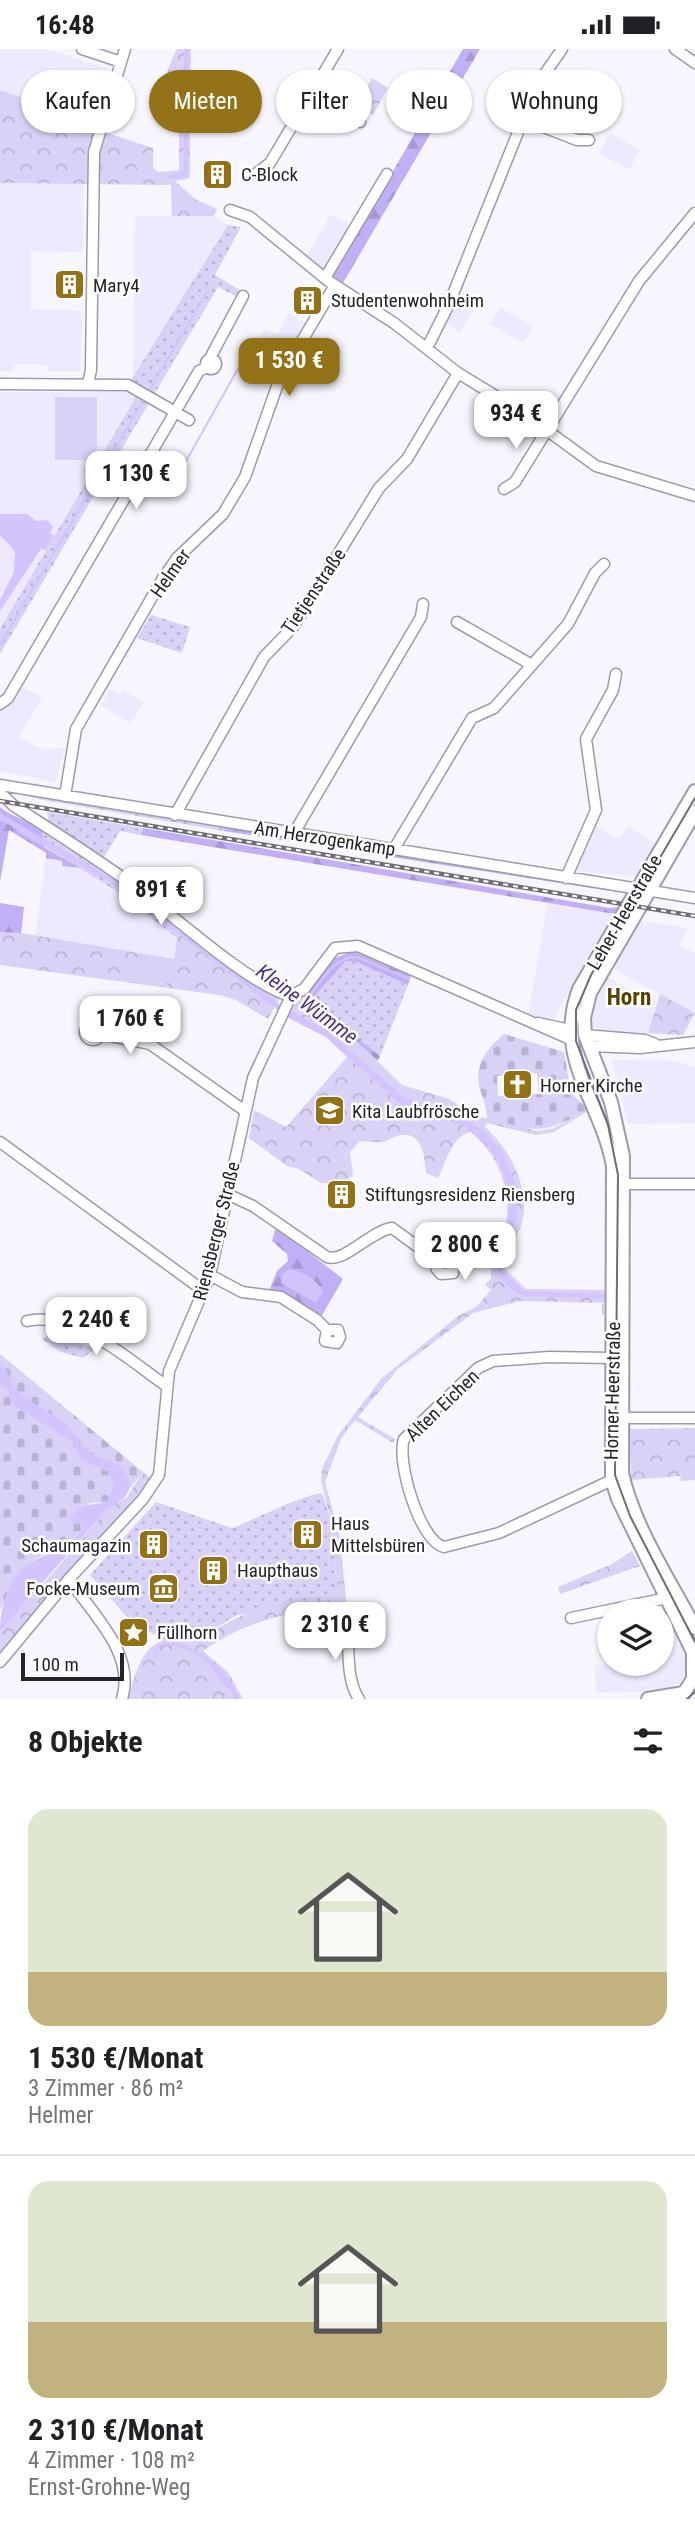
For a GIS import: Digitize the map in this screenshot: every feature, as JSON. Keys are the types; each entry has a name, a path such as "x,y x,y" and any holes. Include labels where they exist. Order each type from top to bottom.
{"main road":[{"name":"Leher Heerstraße","path":"587,1040 584,1018 590,993 695,791"},
{"name":"Leher Heerstraße","path":"570,1035 579,989 695,812"},
{"path":"570,1035 587,1040"},
{"name":"Horner Heerstraße","path":"570,1035 577,1067 606,1133 613,1165 612,1480 623,1511 693,1652 692,1687 677,1695 649,1699"},
{"name":"Horner Heerstraße","path":"587,1040 621,1138 624,1184 621,1462 627,1494 695,1628"}],"street":[{"path":"82,49 121,62"},
{"path":"88,384 91,370 94,152 125,49"},
{"path":"326,70 338,49"},
{"path":"547,70 562,49"},
{"path":"675,49 695,62"},
{"path":"257,173 270,163 288,133"},
{"path":"427,348 449,304 517,133"},
{"path":"559,133 577,140 589,140"},
{"path":"325,278 387,174"},
{"path":"230,210 250,217 325,278 427,348 458,373 519,410 596,466 695,496"},
{"path":"504,489 515,482 639,281 695,213"},
{"name":"Helmer","path":"65,796 76,729 167,572 189,545 223,514 246,477 280,377 335,285"},
{"path":"0,704 8,698 198,371 208,363 243,296"},
{"name":"Tietjenstraße","path":"175,815 264,657 293,627 379,488 407,459 458,373"},
{"path":"0,384 128,385 189,420"},
{"path":"394,849 472,718 494,708 568,624 595,573 604,564"},
{"path":"294,833 421,617 423,604"},
{"path":"457,622 532,665"},
{"path":"566,878 596,810 586,739 613,691 616,674"},
{"name":"Am Herzogenkamp","path":"0,785 695,898"},
{"path":"0,793 13,806 138,890 212,947 273,989 288,1006"},
{"name":"Riensberger Straße","path":"0,1662 69,1579 155,1483 162,1464 165,1385 210,1275 245,1111 259,1059 288,1006 335,949 358,946 505,1011 570,1035"},
{"path":"100,1034 150,1044 245,1111"},
{"path":"587,1040 640,1048 655,1044 695,1042"},
{"path":"0,1142 204,1291"},
{"path":"624,1184 695,1184"},
{"path":"227,1194 253,1206 327,1257 340,1258 376,1233 393,1229 436,1261"},
{"path":"210,1275 242,1292 281,1297 327,1330"},
{"path":"27,1321 41,1317 54,1319 84,1332 165,1385"},
{"name":"Alten Eichen","path":"612,1358 549,1357 493,1361 478,1368 413,1430 402,1446 405,1471 419,1516 433,1542 444,1547 499,1533 612,1480"},
{"path":"620,1418 695,1418"},
{"path":"69,1579 120,1653 125,1673 122,1699"},
{"path":"570,1618 667,1598"},
{"path":"344,1610 349,1626 352,1680 359,1699"}],"shaded area":[{"path":"0,49 47,49 109,69 21,70 21,97 0,90"},
{"path":"184,49 189,49 189,70 184,70"},
{"path":"184,133 188,133 188,171 184,177 172,179 168,176 184,171"},
{"path":"610,133 640,150 629,170 599,153"},
{"path":"0,183 84,184 83,252 31,251 31,309 83,311 80,371 47,371 47,365 14,365 14,371 0,371"},
{"path":"331,214 351,225 324,271 306,258"},
{"path":"135,216 213,216 228,225 136,375 133,375"},
{"path":"207,290 209,291 0,647 0,642"},
{"path":"459,296 476,306 460,332 446,323"},
{"path":"500,308 533,327 523,343 490,324"},
{"path":"289,313 305,323 276,372 249,357 265,329 277,335"},
{"path":"0,392 131,392 134,399 0,629"},
{"path":"0,514 27,514 36,521 47,520 53,527 50,533 54,536 46,550 41,549 0,611 0,600 14,572 15,551 0,535"},
{"path":"16,684 42,697 19,737 42,749 65,748 56,782 0,771 0,707 3,708"},
{"path":"110,689 120,694 123,690 144,703 131,723 101,706"},
{"path":"0,813 119,883 282,1006 333,1035 403,1097 463,1118 485,1132 502,1152 517,1187 517,1217 501,1255 503,1272 524,1291 606,1294 606,1299 524,1296 510,1288 500,1278 495,1260 498,1244 508,1226 510,1192 499,1162 487,1145 464,1126 404,1107 326,1037 287,1017 110,882 0,820"},
{"path":"596,826 619,839 628,826 656,844 637,876 574,871"},
{"path":"46,858 62,861 62,866 80,868 177,938 174,960 35,936"},
{"path":"548,901 615,914 553,1020 528,1015"},
{"path":"641,921 688,928 679,945 695,953 695,1013 613,969"},
{"path":"608,977 631,991 656,1000 648,1033 615,1032 592,1027 597,993"},
{"path":"612,1060 674,1061 695,1067 695,1123 628,1124"},
{"path":"290,1269 309,1277 320,1286 323,1291 316,1303 281,1283 282,1275"},
{"path":"0,1365 19,1392 62,1421 87,1450 124,1470 130,1487 126,1495 109,1507 0,1631 4,1604 16,1577 29,1564 79,1535 83,1528 80,1523 72,1524 71,1518 78,1509 86,1505 107,1502 114,1487 109,1472 83,1461 72,1442 14,1405 7,1388 0,1384"},
{"path":"674,1628 685,1647 687,1667 682,1683 665,1691 596,1693 595,1665 597,1676 674,1676"},
{"path":"172,1642 193,1649 213,1662 229,1680 239,1699 234,1699 231,1690 224,1685 210,1665 193,1653 172,1645 159,1648 152,1655 159,1644"}],"green space":[{"path":"177,49 191,49 191,70 168,70"},
{"path":"463,49 480,49 468,70 451,70"},
{"path":"372,78 386,87 372,114"},
{"path":"0,90 21,97 21,133 107,133 153,148 153,168 158,172 179,170 179,133 190,133 190,178 175,181 195,199 217,209 213,216 172,216 171,185 0,183"},
{"path":"415,133 431,133 343,283 333,276"},
{"path":"228,225 241,227 215,275 249,296 245,301 218,287 0,654 0,629 134,400 136,387 131,380"},
{"path":"55,397 97,397 97,460 55,460"},
{"path":"151,615 190,627 182,653 137,638"},
{"path":"11,791 225,825 224,831 38,799"},
{"path":"0,807 42,829 44,847 80,868 62,866 62,861 46,858 46,853 9,830 0,882"},
{"path":"47,812 143,828 141,835 120,831 104,857 49,822"},
{"path":"225,825 618,888 624,893 224,831"},
{"path":"143,828 610,908 619,907 615,914 141,835"},
{"path":"42,829 130,889 183,931 177,938 119,893 44,846"},
{"path":"0,903 24,907 21,935 0,932"},
{"path":"183,931 265,991 280,998 268,1019 236,1000 219,995 0,965 0,932 21,933 174,959 177,938"},
{"path":"353,951 411,976 408,985 354,961 346,961 310,1001 380,1056 378,1061 325,1018 303,996 335,958"},
{"path":"128,957 170,965 166,987 124,979"},
{"path":"346,961 354,961 408,985 380,1056 309,1001"},
{"path":"660,994 695,1013 683,1035 648,1033"},
{"path":"303,996 307,1004 362,1046 402,1085 449,1099 476,1116 537,1131 552,1129 589,1110 554,1132 536,1135 487,1123 485,1127 511,1159 524,1199 521,1227 503,1253 505,1269 526,1289 606,1290 606,1303 520,1301 473,1313 398,1369 358,1417 395,1439 393,1443 355,1420 341,1439 325,1482 340,1537 347,1609 304,1612 264,1621 239,1630 203,1651 229,1673 243,1699 128,1699 138,1667 147,1652 159,1642 158,1636 208,1633 266,1603 338,1599 330,1516 321,1481 322,1469 337,1437 381,1379 458,1316 476,1307 491,1290 485,1285 491,1278 491,1241 499,1227 505,1226 507,1200 501,1174 495,1162 470,1132 454,1145 438,1178 426,1173 421,1145 412,1136 397,1136 383,1142 359,1142 350,1152 353,1175 344,1184 321,1183 299,1169 287,1166 249,1138 254,1110 286,1127 347,1057 326,1037 287,1017"},
{"path":"504,1034 564,1052 571,1093 589,1110 560,1124 540,1129 518,1127 487,1119 479,1086 479,1070 484,1056","holes":["537,1073 539,1094 498,1096 497,1076"]},
{"path":"276,1227 343,1279 321,1317 269,1291 277,1271 288,1261 287,1254 272,1241"},
{"path":"52,1332 95,1349 83,1358 61,1352 42,1339"},
{"path":"0,1354 143,1472 130,1488 112,1494 107,1502 89,1503 80,1523 83,1528 78,1535 66,1545 36,1559 24,1568 0,1610"},
{"path":"695,1428 695,1480 681,1481 680,1476 631,1480 629,1429"},
{"path":"143,1472 153,1480 149,1488 54,1588 0,1653 0,1631 11,1616 40,1588 109,1507 127,1497"},
{"path":"322,1493 330,1516 338,1599 296,1601 235,1616 208,1633 158,1636 134,1625 90,1575 156,1502 232,1528 289,1503"},
{"path":"632,1551 640,1566 560,1594 558,1587 612,1564"}],"waterway":[{"path":"177,477 239,367"},
{"name":"Kleine Wümme","path":"310,1014 308,998 329,971 342,960 357,957 409,979"},
{"path":"603,1305 603,1314"}],"tram line":[{"path":"695,798 591,975 576,1010 576,1041 608,1125 618,1175 615,1475 630,1516 695,1642"},
{"path":"687,1699 695,1692"}],"railway":[{"path":"0,801 695,916"}],"place":[{"name":"C-Block","path":"218,174"},
{"name":"Mary4","path":"70,285"},
{"name":"Studentenwohnheim","path":"308,300"},
{"name":"Horner Kirche","path":"517,1085"},
{"name":"Kita Laubfrösche","path":"329,1111"},
{"name":"Stiftungsresidenz Riensberg","path":"342,1194"},
{"name":"Haus Mittelsbüren","path":"308,1534"},
{"name":"Schaumagazin","path":"154,1545"},
{"name":"Haupthaus","path":"214,1570"},
{"name":"Focke-Museum","path":"163,1588"},
{"name":"Füllhorn","path":"134,1632"}],"district":[{"name":"Horn","path":"629,997"}]}
